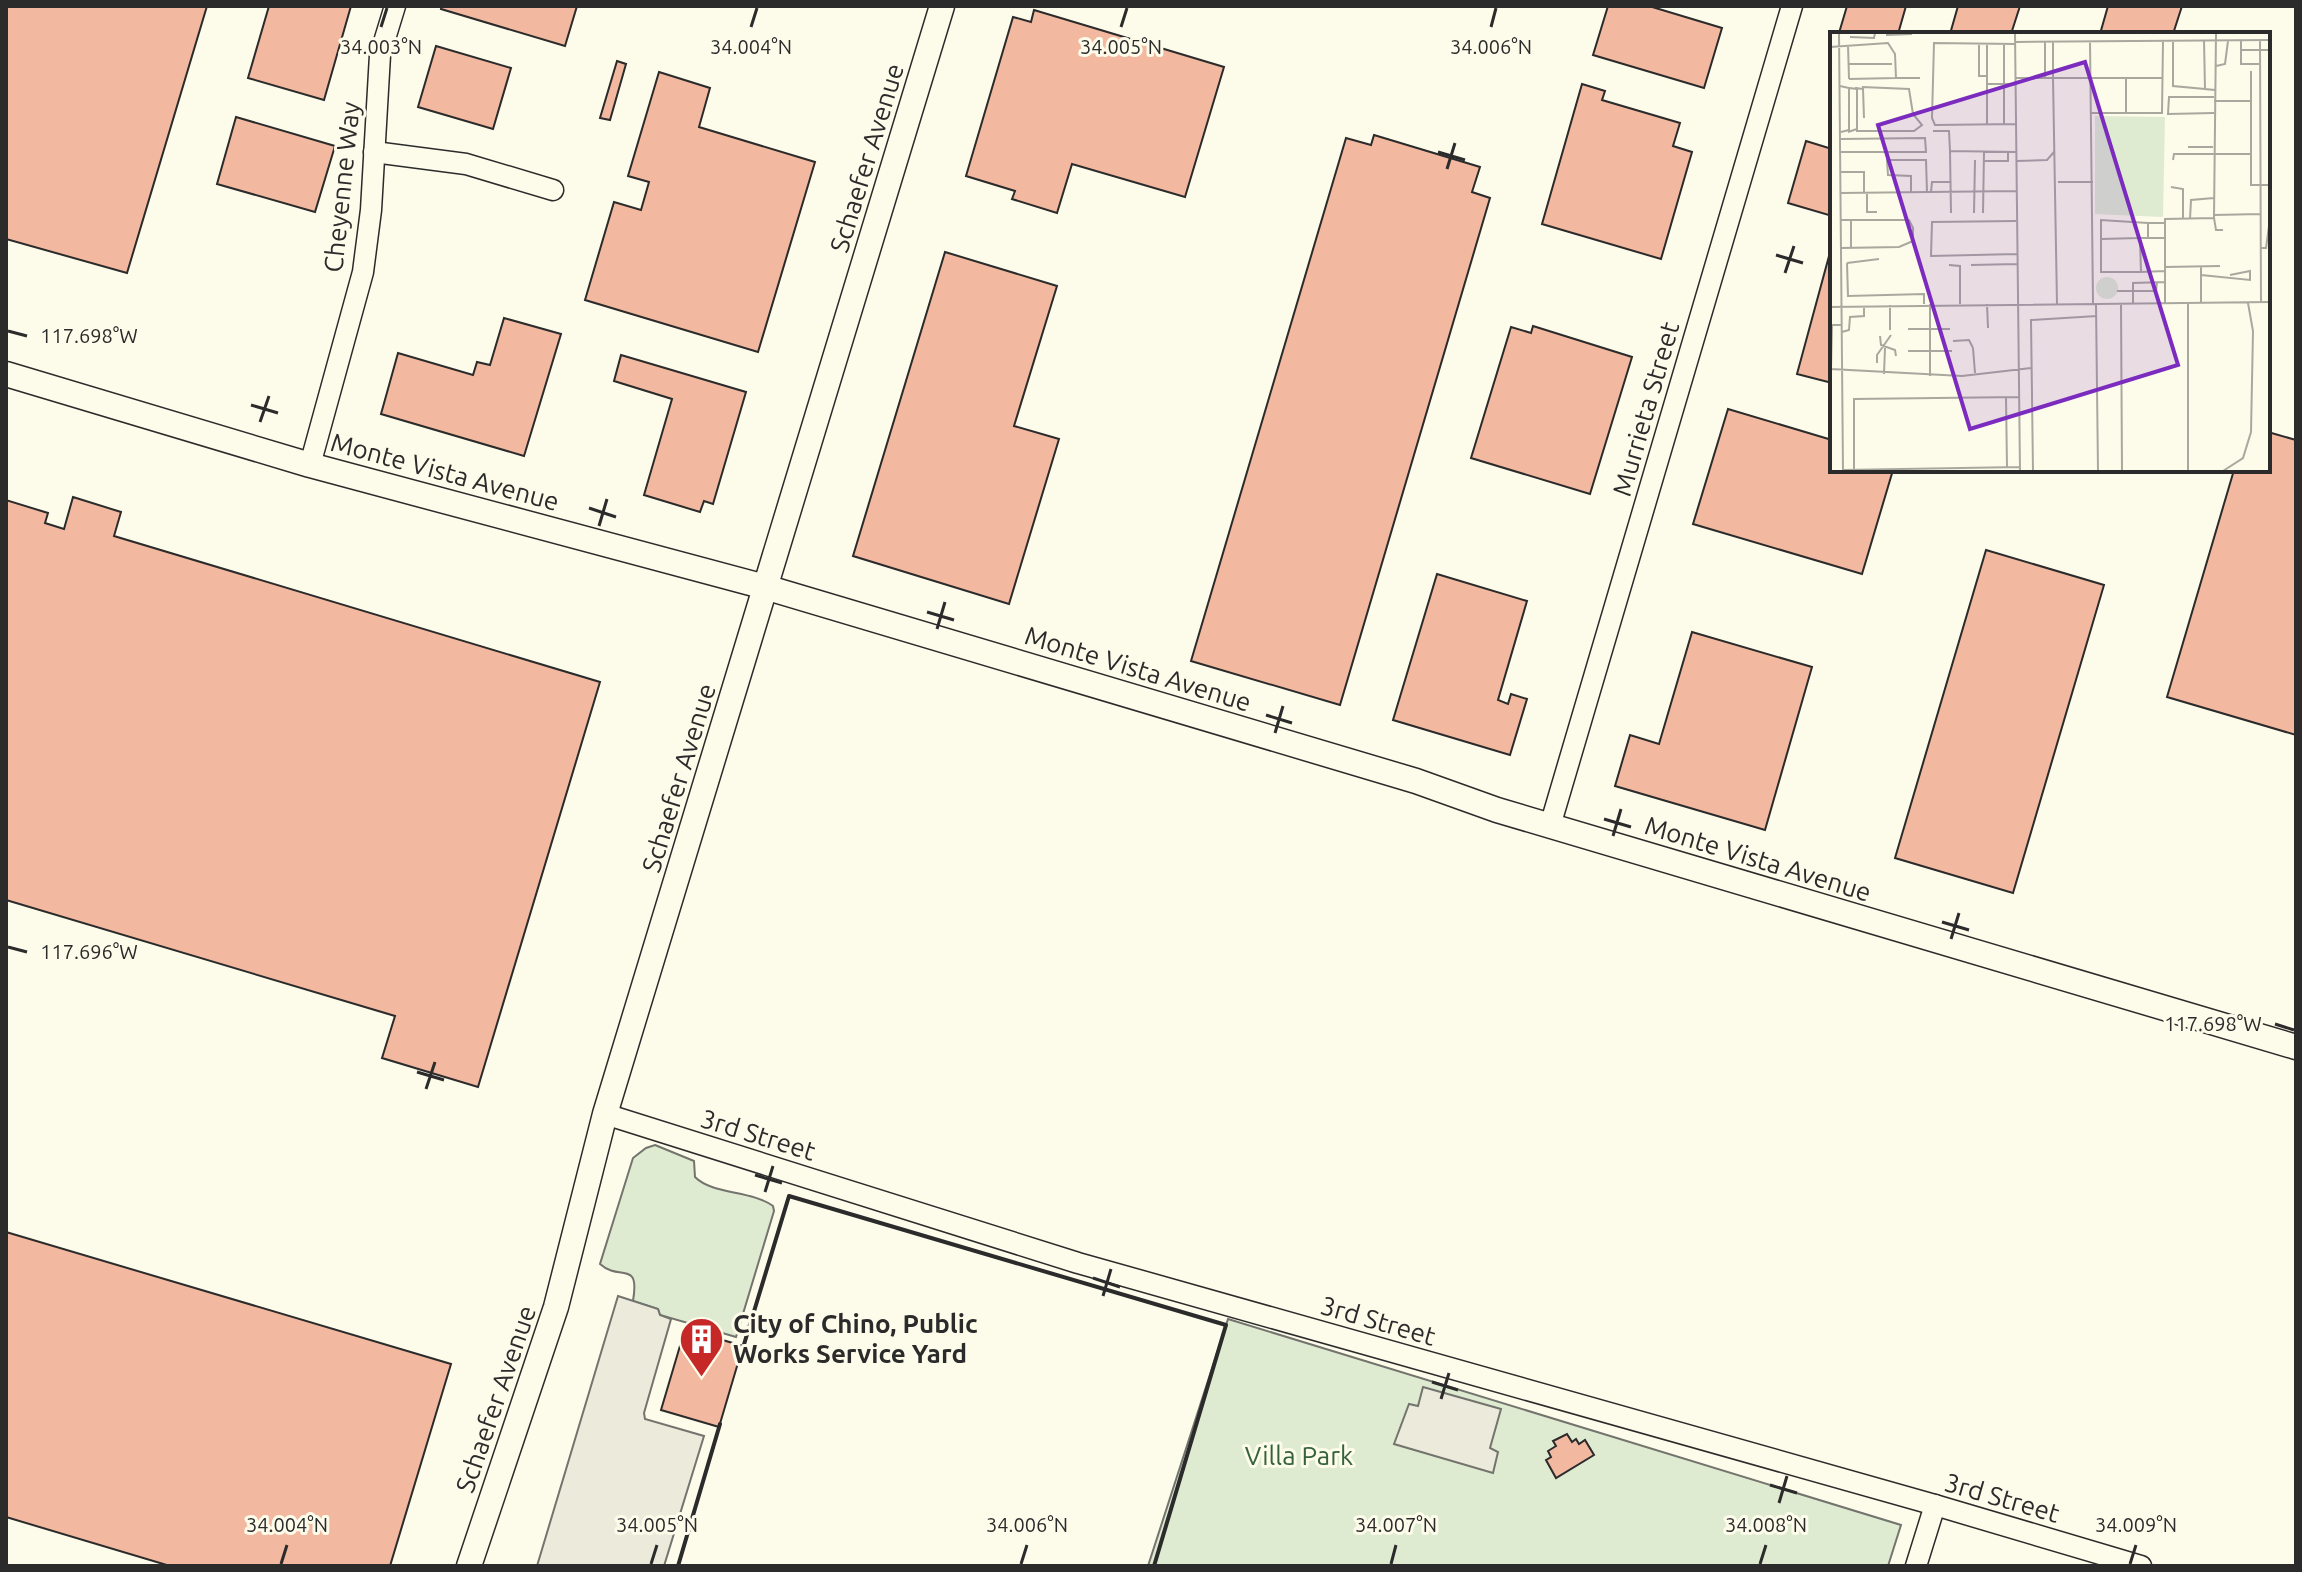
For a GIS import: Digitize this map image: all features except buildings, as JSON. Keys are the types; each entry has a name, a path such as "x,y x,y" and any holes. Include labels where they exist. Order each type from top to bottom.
{"street":[{"name":"Cheyenne Way","path":"310,465 363,272 371,210 380,55 395,6"},
{"name":"Schaefer Avenue","path":"469,1566 556,1307 605,1114 942,6"},
{"name":"Murrieta Street","path":"1550,826 1792,6"},
{"path":"374,152 466,164 553,190"},
{"name":"Monte Vista Avenue","path":"6,374 310,465 765,587 1416,781 1550,826 2296,1047"},
{"name":"3rd Street","path":"605,1114 1078,1263 2141,1566"},
{"path":"1916,1566 1935,1505"}],"green space":[{"path":"655,1145 694,1161 695,1177 703,1183 754,1197 773,1206 736,1337 660,1315 658,1309 633,1301 634,1280 631,1276 600,1264 633,1158"},
{"name":"Villa Park","path":"1228,1319 1901,1525 1888,1566 1148,1566"}],"shaded area":[{"path":"618,1296 658,1309 660,1315 671,1319 644,1413 645,1419 704,1436 664,1566 537,1566"},
{"path":"1423,1387 1501,1409 1490,1448 1498,1452 1493,1473 1394,1444 1409,1404 1418,1406"}],"wall":[{"path":"742,1351 789,1196 1226,1325 1154,1566"},
{"path":"678,1566 720,1424"}],"place":[{"name":"City of Chino, Public Works Service Yard","path":"702,1378"}]}
